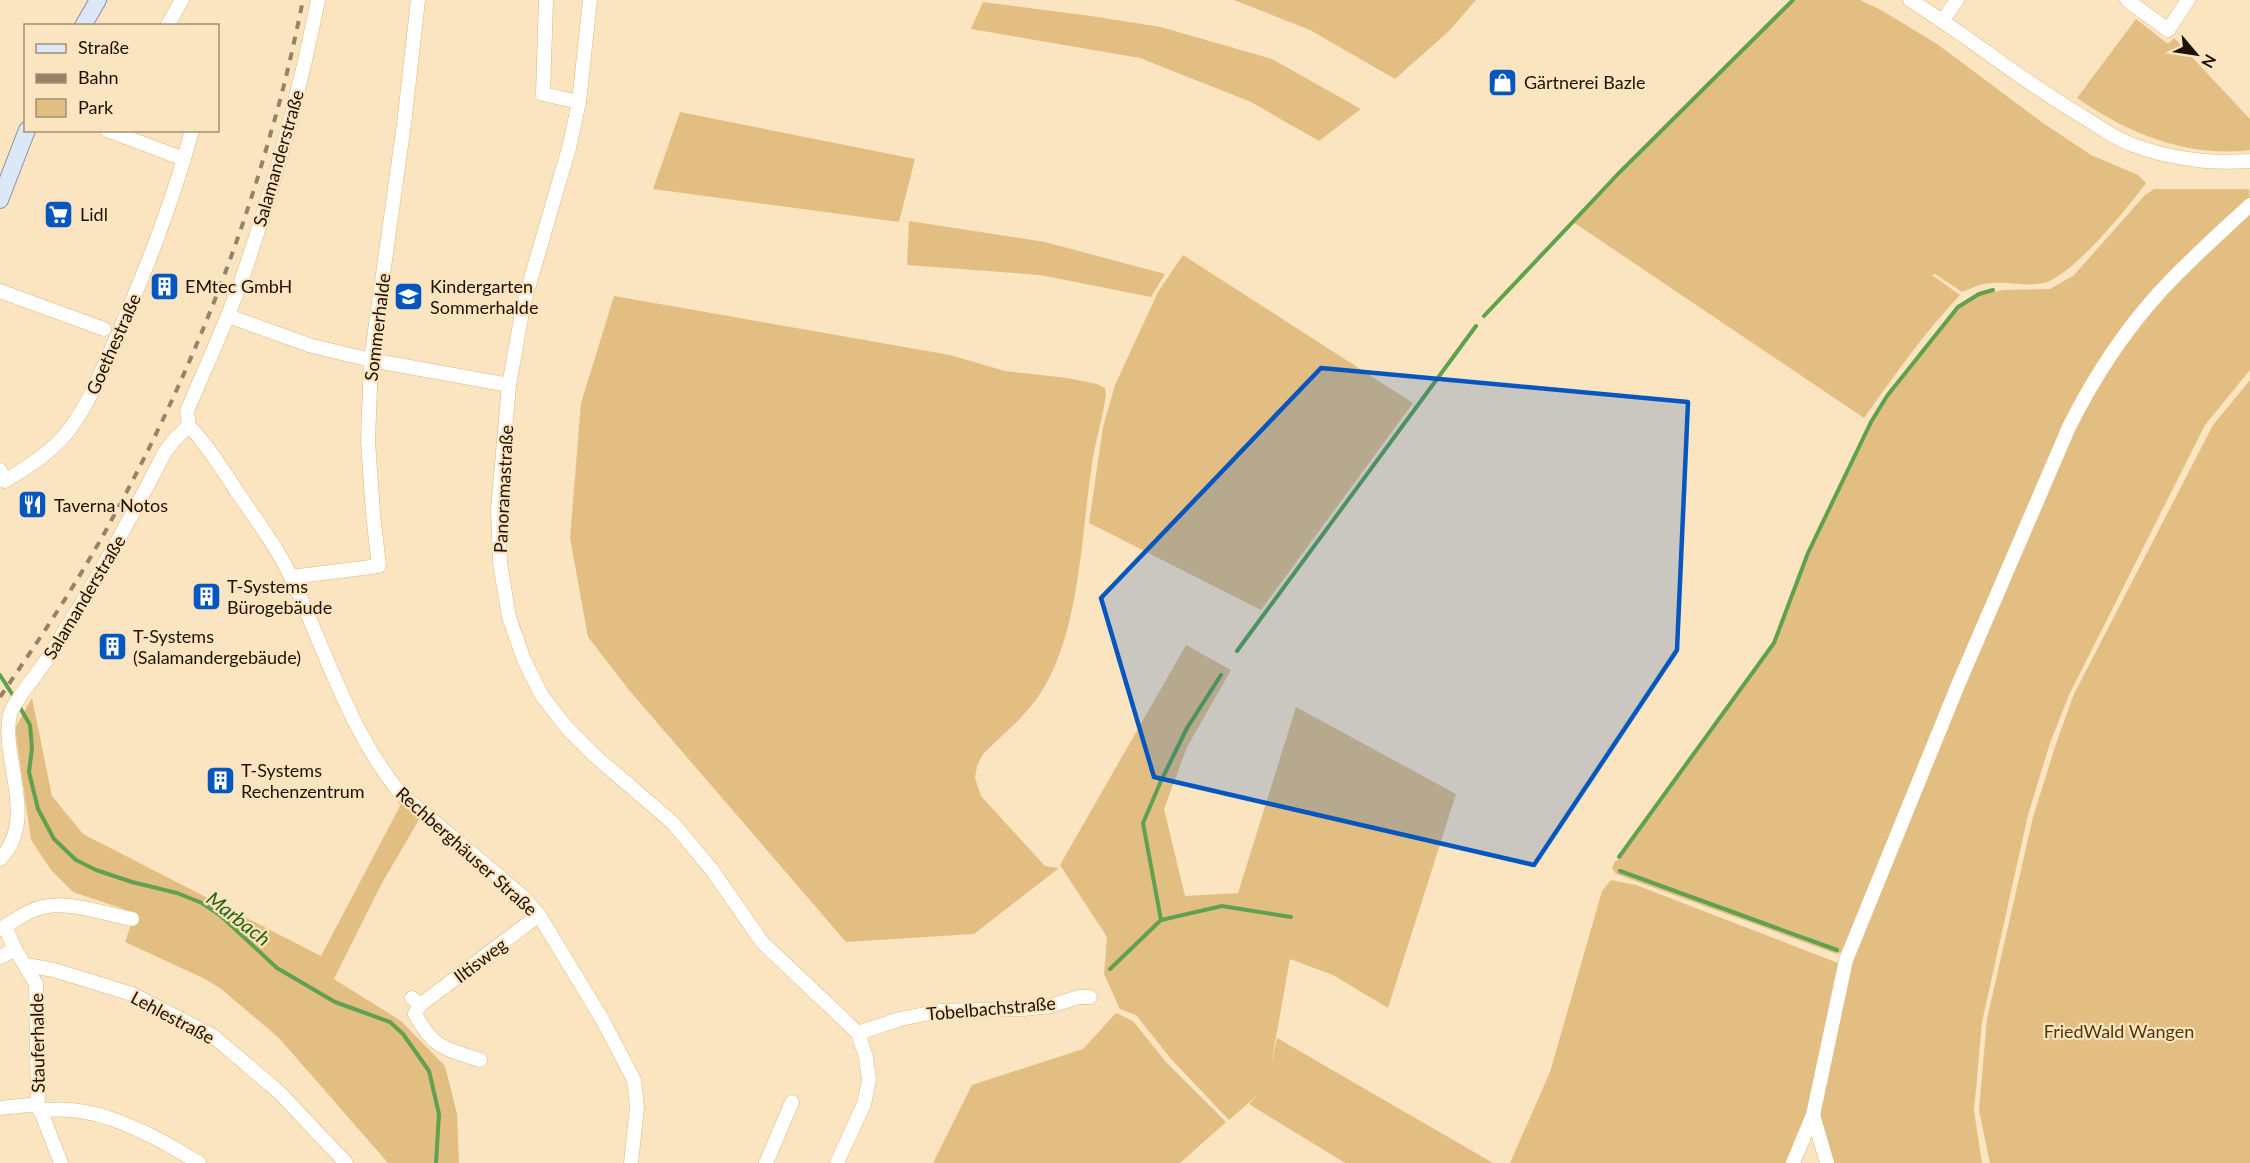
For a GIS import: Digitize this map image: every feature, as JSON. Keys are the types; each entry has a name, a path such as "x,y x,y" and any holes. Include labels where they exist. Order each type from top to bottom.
{"main road":[{"path":"84,24 98,0"},
{"path":"1,195 26,132"}],"street":[{"path":"168,24 182,0"},
{"name":"Salamanderstraße","path":"0,859 14,839 15,828 13,782 6,728 10,712 68,626 118,542 165,452 189,426 187,411 228,316 250,255 297,97 318,0"},
{"name":"Sommerhalde","path":"291,577 379,566 368,441 371,360 404,124 417,0"},
{"path":"546,0 543,94 579,102"},
{"name":"Panoramastraße","path":"590,0 579,102 569,148 524,302 509,385 498,509 500,563 509,617 524,660 542,696 567,728 595,756 673,823 712,870 762,942 858,1033"},
{"path":"1910,0 1943,20 2056,101 2131,145 2177,158 2213,163 2250,161"},
{"path":"1943,20 1957,0"},
{"path":"2127,0 2168,30 2188,0"},
{"path":"112,132 184,159"},
{"name":"Goethestraße","path":"0,470 5,481 45,455 68,431 90,397 131,304 184,159 191,132"},
{"path":"1793,1163 1813,1115 1846,960 1958,685 2068,427 2117,346 2157,294 2250,205"},
{"path":"0,291 104,329"},
{"path":"228,316 312,346 371,360 509,385"},
{"name":"Rechberghäuser Straße","path":"189,426 206,444 272,541 291,577 350,715 391,782 400,793 521,895 540,915 602,1019 634,1080 637,1107 631,1163"},
{"path":"2,928 30,911 54,906 81,907 132,919"},
{"name":"Iltisweg","path":"480,1060 440,1047 425,1033 415,1014 416,1001 540,915"},
{"name":"Stauferhalde","path":"2,928 36,984 38,1107 61,1163"},
{"path":"0,957 15,949"},
{"name":"Lehlestraße","path":"26,965 54,970 132,994 213,1036 279,1092 346,1163"},
{"name":"Tobelbachstraße","path":"858,1033 900,1019 940,1011 1023,1009 1050,1006 1079,996 1090,997"},
{"path":"837,1163 864,1104 869,1080 866,1057 858,1033"},
{"path":"766,1163 792,1102"},
{"path":"0,1108 38,1107 72,1110 101,1116 165,1142 199,1163"},
{"path":"1813,1115 1827,1163"}],"highlighted area":[{"path":"1321,368 1688,402 1677,650 1534,865 1154,777 1101,598"}],"green space":[{"path":"1234,0 1476,0 1449,31 1395,79 1310,30"},
{"path":"1795,0 1860,0 1881,10 1937,44 2043,123 2091,155 2138,175 2146,183 2084,255 2070,268 2044,283 2031,285 1989,283 1962,292 1935,274 1932,275 1960,295 1922,340 1864,418 1573,222"},
{"path":"983,2 1161,27 1272,59 1361,109 1319,141 1251,102 1140,58 971,29"},
{"path":"2136,19 2168,44 2174,38 2250,119 2250,150 2204,150 2159,140 2116,122 2077,98"},
{"path":"680,112 915,159 899,222 653,189"},
{"path":"2154,189 2249,189 2250,198 2148,299 2111,347 1843,952 1837,954 1616,874 1612,868 1615,861 1618,860 1774,645 1810,553 1872,423 1889,395 1940,329 1959,307 1980,294 2004,290 2050,289 2074,275 2145,195"},
{"path":"2250,212 2250,370 2205,425 2069,695 2050,743 2028,815 1982,1022 1974,1111 1982,1163 1832,1163 1822,1131 1819,1106 1852,958 1974,659 2085,405 2136,327 2160,299"},
{"path":"909,221 1045,242 1165,274 1151,297 1040,275 907,265"},
{"path":"1183,255 1413,403 1261,610 1089,523 1103,427 1115,385 1158,292"},
{"path":"614,296 950,355 1005,371 1067,378 1097,384 1105,388 1106,395 1092,462 1081,556 1071,616 1063,644 1040,694 1020,718 983,754 977,766 975,778 981,796 1045,866 1059,868 974,934 846,942 629,690 588,637 570,538 581,403"},
{"name":"FriedWald Wangen","path":"2250,380 2250,1163 1990,1163 1979,1110 1987,1019 2033,817 2056,744 2074,694 2213,425"},
{"path":"1186,645 1231,670 1187,747 1164,809 1185,896 1238,893 1296,707 1456,794 1388,1008 1333,975 1290,959 1271,1065 1277,1038 1493,1163 1345,1163 1249,1104 1259,1094 1229,1120 1171,1059 1136,1015 1120,1009 1104,974 1107,937 1060,865"},
{"path":"32,698 52,796 83,834 321,956 400,806 391,782 423,813 382,883 334,979 401,1021 445,1066 457,1114 459,1163 388,1163 279,1038 220,988 125,942 135,913 73,892 51,870 31,840 15,728"},
{"path":"1611,880 1636,885 1838,963 1840,967 1809,1115 1789,1163 1510,1163 1550,1072 1602,891"},
{"path":"1116,1013 1133,1021 1166,1062 1226,1122 1180,1163 933,1163 972,1085 1083,1049"}],"waterway":[{"path":"1484,316 1618,174 1793,0"},
{"path":"1619,857 1774,643 1808,553 1871,422 1887,396 1958,307 1979,294 1993,290"},
{"path":"1237,651 1476,326"},
{"name":"Marbach","path":"0,675 14,697"},
{"path":"1110,969 1161,920 1143,823 1187,728 1221,675"},
{"name":"Marbach","path":"18,704 30,725 32,748 29,772 38,809 54,839 76,860 96,870 177,893 202,903 220,915 277,968 335,1002 390,1022 403,1034 429,1071 439,1114 436,1163"},
{"path":"1620,871 1837,950"},
{"path":"1161,920 1222,906 1291,917"}],"railway":[{"path":"0,697 58,611 98,544 136,475 181,380 240,232 276,116 303,0"}],"place":[{"name":"Gärtnerei Bazle","path":"1503,82"},
{"name":"Lidl","path":"59,214"},
{"name":"EMtec GmbH","path":"164,286"},
{"name":"Kindergarten Sommerhalde","path":"409,296"},
{"name":"Taverna Notos","path":"33,505"},
{"name":"T-Systems Bürogebäude","path":"206,596"},
{"name":"T-Systems (Salamandergebäude)","path":"112,646"},
{"name":"T-Systems Rechenzentrum","path":"220,780"}]}
